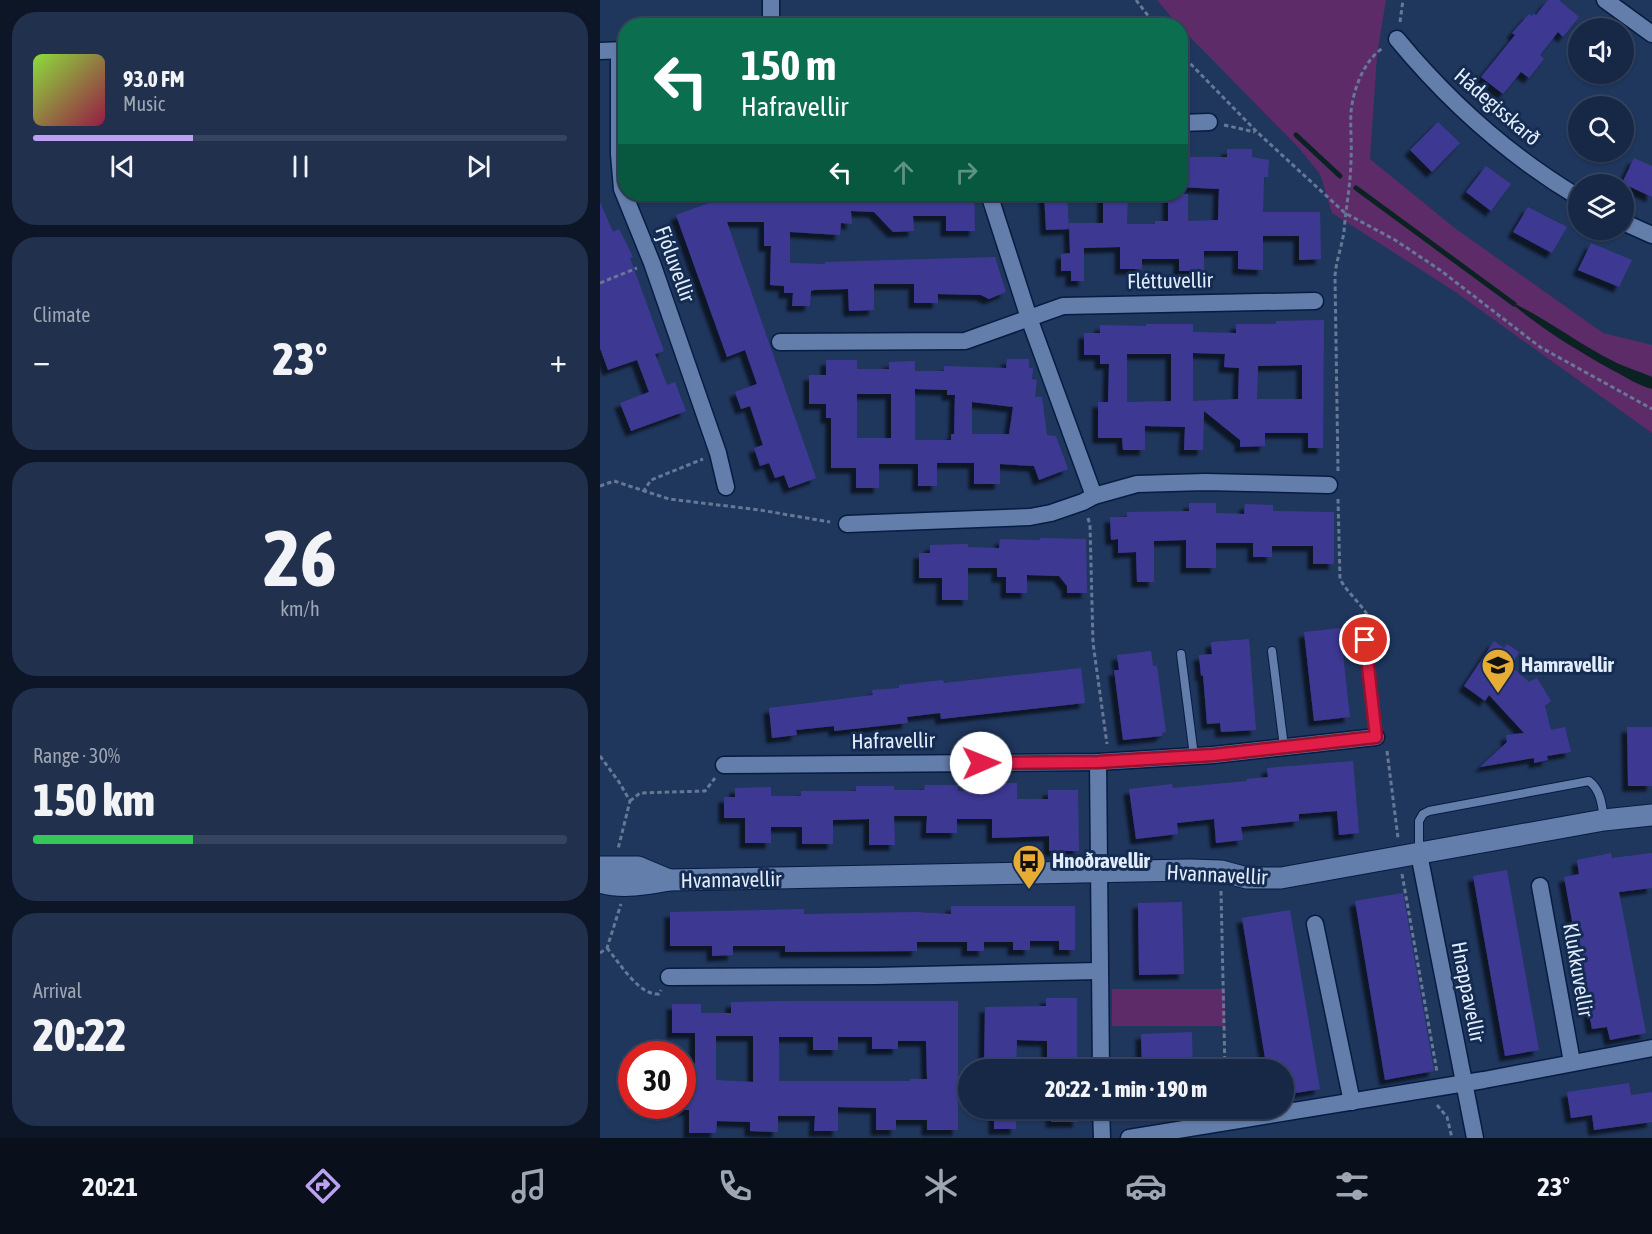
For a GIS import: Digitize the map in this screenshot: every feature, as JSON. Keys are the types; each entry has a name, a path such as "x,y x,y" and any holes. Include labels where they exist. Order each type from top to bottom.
{"street":[{"path":"771,0 771,18"},
{"path":"1605,0 1652,34"},
{"name":"Hádegisskarð","path":"1396,39 1432,80 1487,133 1521,160 1568,191"},
{"path":"600,51 618,50"},
{"path":"1188,123 1209,122"},
{"name":"Fjóluvellir","path":"627,201 652,263 718,453 726,487"},
{"path":"991,201 1089,499"},
{"path":"1634,227 1652,235"},
{"name":"Fléttuvellir","path":"780,342 965,341 1063,306 1315,301"},
{"path":"847,524 1030,517 1137,484 1205,482 1335,486"},
{"name":"Hafravellir","path":"724,765 1104,761 1381,742"},
{"path":"1101,1059 1098,872 1104,761"},
{"name":"Hvannavellir","path":"600,882 611,885 648,884 669,880 1190,870 1221,872 1247,878 1281,878 1412,850 1604,820 1652,815"},
{"name":"Hnappavellir","path":"1412,850 1475,1138"},
{"name":"Hvannavellir","path":"608,862 638,867 669,880"},
{"name":"Klukkuvellir","path":"1540,886 1572,1062"},
{"path":"1315,924 1352,1102"},
{"path":"669,977 876,976 1100,971"},
{"path":"1129,1138 1463,1083 1652,1048"},
{"path":"1101,1119 1102,1138"}],"lane":[{"path":"1365,640 1381,742"},
{"path":"1272,651 1284,747"},
{"path":"1181,654 1194,756"},
{"path":"1412,850 1419,821 1423,814 1429,811 1589,781 1598,792 1604,820"}],"path":[{"path":"1136,0 1150,18"},
{"path":"1375,637 1366,610 1346,590 1340,579 1335,486 1335,276 1343,235 1352,158 1351,109 1366,67 1377,52 1396,39 1403,0"},
{"path":"1188,61 1257,132 1345,213 1395,240 1440,270 1540,347 1652,409"},
{"path":"1209,122 1257,132"},
{"path":"600,283 652,263"},
{"path":"643,492 651,480 718,453"},
{"path":"1089,499 1093,643 1104,761"},
{"path":"1381,742 1397,838 1412,850 1438,1081 1433,1088 1436,1104 1447,1117 1452,1138"},
{"path":"600,756 620,782 630,801"},
{"path":"608,862 630,801 640,793 705,791 724,765"},
{"path":"1221,872 1225,1059"},
{"path":"600,953 607,948 622,903"},
{"path":"607,948 637,984 652,994 659,994 669,977"}],"shaded area":[{"path":"1157,0 1386,0 1377,55 1370,159 1456,229 1603,333 1652,345 1652,433 1454,291 1332,213 1320,174 1298,147 1188,35 1188,18 1172,18"},
{"path":"1509,301 1600,354 1652,377 1652,389 1642,386 1573,347"},
{"path":"1112,989 1225,989 1225,1026 1112,1026"}],"building":[{"path":"1548,0 1559,0 1579,17 1568,18 1568,31 1563,37 1558,32 1540,55 1544,59 1529,78 1521,72 1503,94 1481,77 1515,35 1512,33 1529,14 1536,15"},
{"path":"1438,122 1460,143 1432,172 1410,150"},
{"path":"1227,149 1252,149 1252,157 1269,160 1268,177 1264,177 1263,212 1320,212 1321,259 1299,260 1299,236 1263,236 1263,270 1238,269 1238,251 1204,251 1204,271 1179,271 1179,259 1142,259 1142,269 1120,269 1120,247 1084,248 1084,281 1071,281 1071,271 1061,271 1061,254 1070,253 1069,223 1103,223 1103,201 1128,201 1127,224 1155,224 1155,221 1168,221 1168,201 1188,201 1188,221 1218,220 1219,189 1188,187 1188,157 1227,157"},
{"path":"1634,158 1652,166 1652,197 1634,189 1634,174 1626,174"},
{"path":"1486,166 1511,184 1491,211 1466,192"},
{"path":"714,201 974,201 975,231 946,231 946,216 913,216 914,231 893,232 874,212 851,211 852,224 841,223 840,235 790,232 790,263 825,264 825,262 995,257 1006,292 989,299 981,295 938,294 938,303 914,303 914,284 874,284 874,310 849,311 848,289 814,290 811,291 810,306 792,306 793,293 784,293 784,286 770,285 771,246 764,246 764,222 727,222 816,478 789,488 784,475 775,478 769,463 760,466 754,448 763,445 750,406 741,409 735,392 757,384 745,350 727,357 676,215"},
{"path":"1044,201 1067,201 1069,229 1046,230"},
{"path":"600,202 613,232 619,229 633,257 630,258 664,351 655,354 667,385 675,382 686,411 631,431 620,403 649,392 637,360 608,370 600,348"},
{"path":"1528,207 1567,227 1552,253 1513,232"},
{"path":"1591,243 1632,260 1619,287 1578,270"},
{"path":"1324,320 1323,448 1308,448 1308,433 1265,433 1265,446 1240,447 1240,440 1204,411 1203,450 1184,450 1185,427 1145,426 1145,450 1123,450 1122,438 1098,438 1098,402 1108,402 1109,364 1100,364 1100,355 1084,355 1084,333 1100,333 1100,325 1193,324 1193,332 1236,333 1236,324 1276,324 1276,321","holes":["1193,353 1225,354 1224,367 1239,368 1238,399 1193,401","1127,354 1171,354 1171,401 1127,402","1302,365 1302,399 1257,399 1258,366"]},
{"path":"1007,359 1029,359 1029,368 1033,368 1032,379 1037,380 1035,397 1042,397 1047,435 1056,436 1068,469 1039,480 1034,466 1000,464 1000,484 974,484 974,463 937,463 937,486 918,486 918,464 879,464 879,488 856,488 856,468 831,468 831,418 826,418 826,404 809,404 809,375 826,375 826,360 857,360 857,369 889,369 889,362 915,361 915,371 944,371 944,366 1006,368","holes":["915,389 947,390 947,395 955,395 954,434 951,434 951,440 915,440","857,394 891,394 891,438 857,438","972,402 1013,407 1009,434 972,434"]},
{"path":"1189,503 1216,503 1216,513 1244,514 1245,504 1273,505 1273,511 1334,512 1334,564 1313,564 1313,546 1272,546 1272,557 1253,557 1253,543 1216,543 1216,568 1186,568 1186,540 1154,541 1154,582 1137,582 1136,552 1118,553 1118,539 1111,540 1110,517 1127,517 1127,512 1189,511"},
{"path":"1040,538 1086,539 1087,593 1067,593 1067,586 1059,576 1027,575 1027,593 1006,593 1006,577 997,577 997,568 968,568 968,600 942,600 942,578 919,578 919,553 930,553 930,545 968,544 968,547 999,548 1000,539 1040,540"},
{"path":"1340,628 1350,717 1314,721 1304,632"},
{"path":"1249,639 1256,730 1221,732 1220,723 1207,724 1199,655 1212,654 1211,642"},
{"path":"1494,641 1504,648 1507,644 1519,652 1511,666 1529,682 1537,678 1551,701 1545,706 1551,730 1565,727 1571,752 1547,756 1548,760 1534,763 1534,758 1480,767 1507,742 1506,735 1524,733 1489,695 1485,701 1464,686"},
{"path":"1151,651 1153,666 1157,666 1166,732 1162,733 1162,736 1123,740 1114,670 1119,670 1117,655"},
{"path":"1081,668 1085,703 941,719 940,713 907,717 908,723 834,731 834,726 796,730 797,735 772,738 769,708 873,695 872,690 899,688 899,685 943,680 944,683"},
{"path":"1627,727 1652,727 1652,786 1628,786"},
{"path":"1353,761 1359,833 1339,835 1337,811 1299,814 1299,821 1241,827 1243,840 1216,843 1214,819 1177,823 1178,834 1136,839 1129,789 1172,784 1173,788 1247,781 1246,779 1268,777 1267,768"},
{"path":"991,783 1017,783 1017,799 1048,799 1048,790 1078,790 1079,851 1049,851 1049,836 992,838 992,819 957,819 957,833 926,833 927,816 894,816 895,845 869,845 869,819 833,820 833,844 802,844 802,827 771,827 771,843 745,843 745,818 724,818 724,797 735,797 735,788 771,787 771,796 801,796 801,791 856,791 856,786 894,786 894,790 924,790 925,785 958,785 958,791 991,792"},
{"path":"1611,853 1612,858 1652,853 1652,888 1619,892 1646,1033 1610,1040 1607,1027 1592,1029 1564,877 1579,874 1577,860"},
{"path":"1507,870 1539,1050 1505,1056 1473,876"},
{"path":"1403,893 1434,1071 1385,1080 1355,901"},
{"path":"1182,902 1184,974 1139,975 1138,903"},
{"path":"951,906 1075,906 1075,950 1059,950 1059,941 1030,941 1030,950 1013,950 1013,942 984,942 984,951 967,951 967,942 917,942 917,951 785,952 785,946 733,946 733,955 712,956 712,946 670,946 670,912 804,909 804,914 916,912 951,914"},
{"path":"1290,910 1320,1089 1294,1093 1294,1059 1265,1059 1242,918"},
{"path":"1046,998 1077,998 1077,1057 1047,1057 1047,1041 1017,1040 1016,1059 984,1059 985,1007 1046,1006"},
{"path":"958,1001 958,1130 927,1130 927,1120 896,1120 896,1130 876,1130 876,1108 838,1107 838,1131 814,1131 815,1116 778,1116 778,1132 750,1131 750,1122 717,1121 716,1133 689,1133 689,1119 696,1119 695,1033 672,1033 672,1004 701,1004 701,1013 731,1013 731,1002","holes":["716,1036 753,1036 753,1082 716,1080","779,1037 813,1037 813,1050 838,1050 838,1037 872,1037 872,1049 898,1049 898,1041 926,1041 927,1079 779,1081"]},
{"path":"1192,1032 1193,1059 1142,1059 1141,1034"},
{"path":"1629,1083 1631,1095 1652,1092 1652,1122 1594,1130 1592,1115 1571,1118 1567,1092"},
{"path":"994,1119 1016,1119 1016,1129 994,1129"},
{"path":"1051,1119 1078,1119 1078,1122 1051,1122"}],"waterway":[{"path":"1296,135 1340,176"},
{"path":"1356,188 1514,304"}],"place":[{"name":"Hamravellir","path":"1498,694"},
{"name":"Hnoðravellir","path":"1029,890"}],"route":[{"path":"981,763 1098,762 1213,755 1376,737 1365,640"}]}
